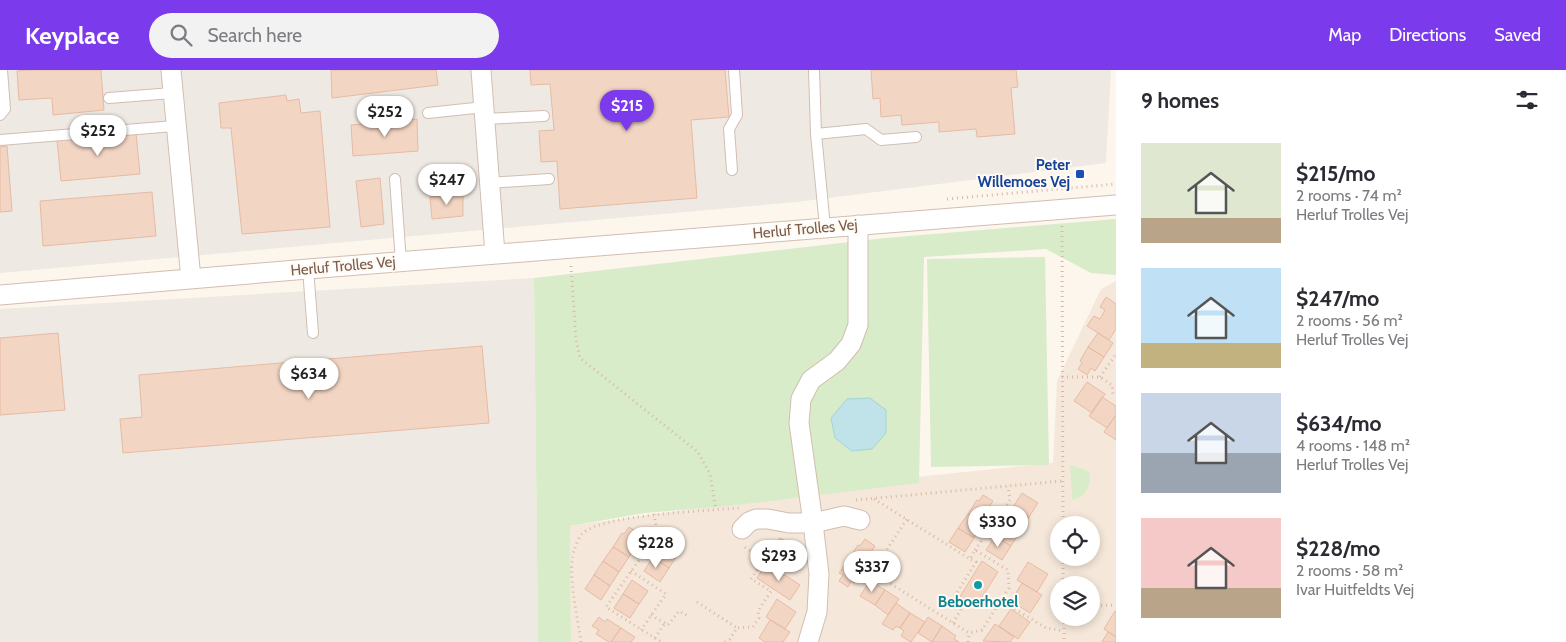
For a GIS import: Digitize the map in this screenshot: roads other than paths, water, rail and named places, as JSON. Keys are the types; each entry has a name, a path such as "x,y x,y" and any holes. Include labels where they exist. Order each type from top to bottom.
{"street":[{"path":"170,70 191,279"},
{"path":"481,70 494,254"},
{"name":"Herluf Trolles Vej","path":"0,296 308,269 1116,205"},
{"path":"808,642 816,612 819,574 799,423 801,399 811,380 837,361 852,344 858,325 858,225"},
{"path":"739,535 750,522 756,519 789,523 813,523 844,516 860,520"}],"lane":[{"path":"0,115 5,108 2,70"},
{"path":"732,170 728,129 737,115 734,70"},
{"path":"814,70 816,134 825,228"},
{"path":"109,98 172,93"},
{"path":"428,112 544,116"},
{"path":"0,140 175,126"},
{"path":"816,134 866,129 881,140 916,137"},
{"path":"395,179 401,262"},
{"path":"489,183 549,179"},
{"path":"308,269 313,333"}],"water":[{"path":"870,398 886,410 886,433 872,449 852,451 835,438 831,418 847,399"}],"place":[{"name":"Peter Willemoes Vej","path":"1080,174"},
{"name":"Beboerhotel","path":"978,585"}]}
